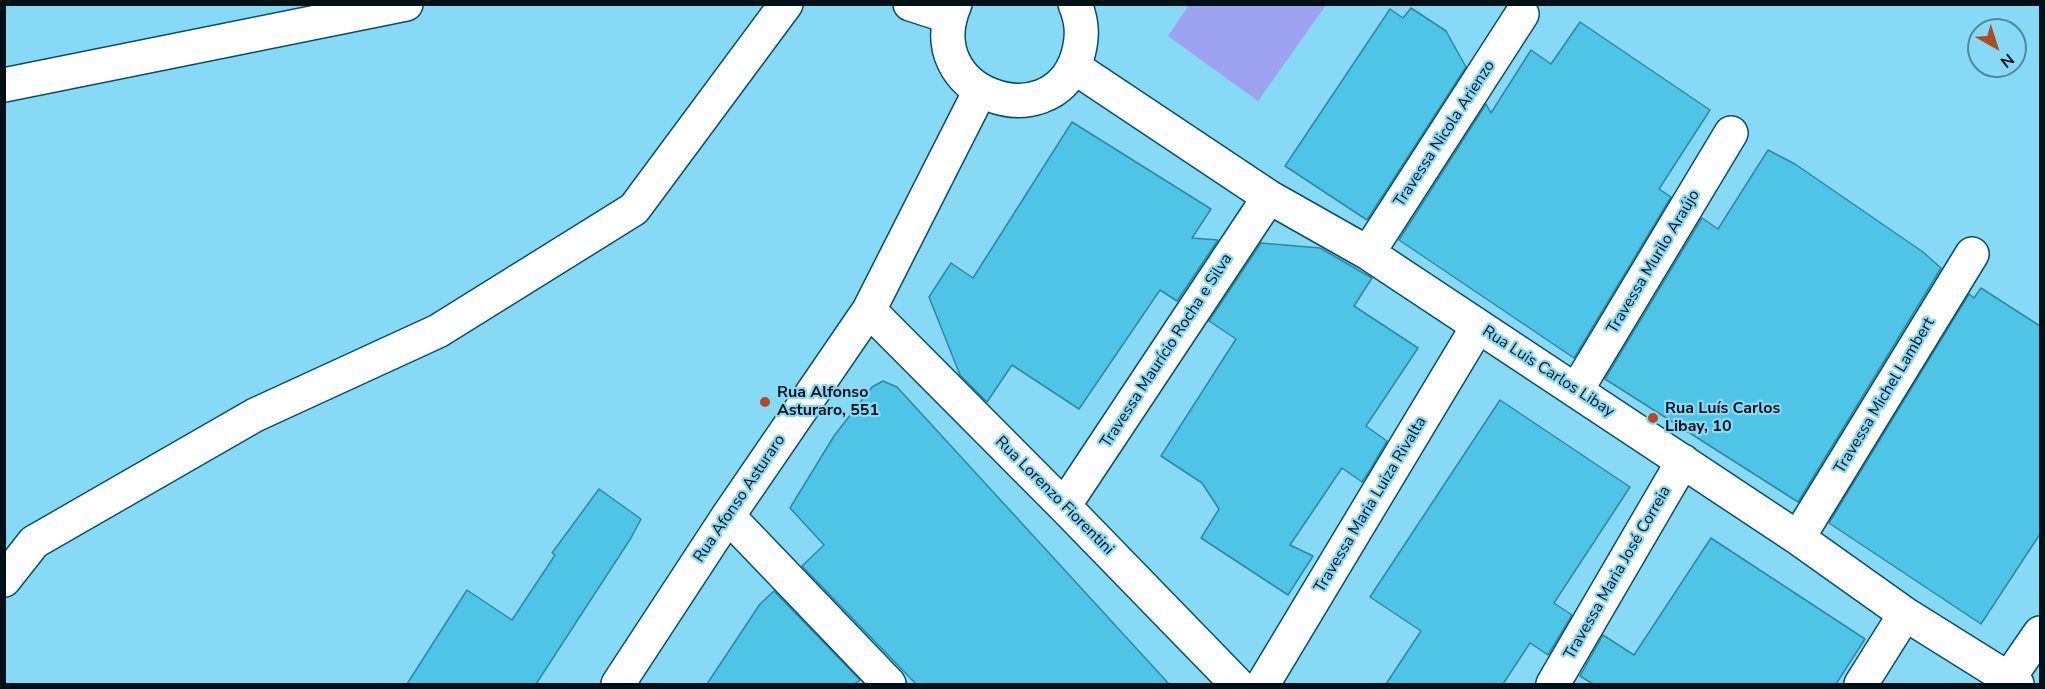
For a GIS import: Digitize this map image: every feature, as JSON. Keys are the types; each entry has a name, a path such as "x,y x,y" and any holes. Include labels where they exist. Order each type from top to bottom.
{"street":[{"path":"4,85 406,4"},
{"path":"4,580 34,542 255,415 438,331 634,210 786,4"},
{"path":"910,4 952,11 948,38 953,60 964,77 980,92 1000,99 1022,100 1042,95 1061,84 1074,67 1082,43 1081,19 1075,4"},
{"name":"Travessa Nicola Arienzo","path":"1368,253 1522,14"},
{"name":"Rua Luis Carlos Libay","path":"1074,67 1269,197 1368,253 1798,538 1905,614 2013,681"},
{"name":"Rua Afonso Asturaro","path":"618,684 728,516 869,310 980,92"},
{"name":"Travessa Murilo Araújo","path":"1576,391 1731,133"},
{"name":"Travessa Maurício Rocha e Silva","path":"1064,506 1269,197"},
{"name":"Travessa Michel Lambert","path":"1798,538 1972,254"},
{"name":"Rua Lorenzo Fiorentini","path":"869,310 1237,684"},
{"name":"Travessa Maria Luiza Rivalta","path":"1263,684 1478,326"},
{"name":"Travessa Maria José Correia","path":"1553,684 1683,461"},
{"path":"728,516 889,684"},
{"path":"1861,684 1905,614"},
{"path":"2013,681 2040,633"}],"shaded area":[{"path":"1189,5 1326,5 1258,101 1168,36"}],"building":[{"path":"1411,8 1446,31 1466,67 1367,220 1285,166 1390,9 1403,18"},
{"path":"1580,22 1710,110 1659,189 1671,197 1574,358 1399,240 1486,104 1491,113 1531,50 1551,64"},
{"path":"1072,122 1211,209 1192,238 1218,240 1177,301 1160,290 1079,409 1012,365 987,402 960,375 929,297 951,263 973,278"},
{"path":"1768,150 1795,164 1923,252 1941,268 1798,502 1605,379 1702,218 1718,229"},
{"path":"1261,243 1320,248 1372,278 1354,306 1418,348 1366,426 1387,441 1370,470 1362,482 1342,468 1290,545 1313,556 1288,595 1201,538 1219,509 1202,483 1161,456 1236,339 1209,321"},
{"path":"1981,288 2040,326 2040,534 1981,624 1829,523 1969,294 1974,298"},
{"path":"883,381 897,387 1169,684 916,684 802,566 824,545 790,508 834,436 872,387"},
{"path":"1500,400 1630,487 1554,603 1572,615 1548,655 1530,643 1503,684 1386,684 1421,631 1370,597"},
{"path":"599,489 641,519 536,684 407,684 467,590 512,620 555,555 552,553"},
{"path":"1711,538 1865,639 1836,684 1593,684 1580,676 1603,635 1634,655"},
{"path":"774,591 860,680 855,684 707,684 760,604"}],"place":[{"name":"Rua Alfonso Asturaro, 551","path":"765,402"},
{"name":"Rua Luís Carlos Libay, 10","path":"1653,418"}]}
